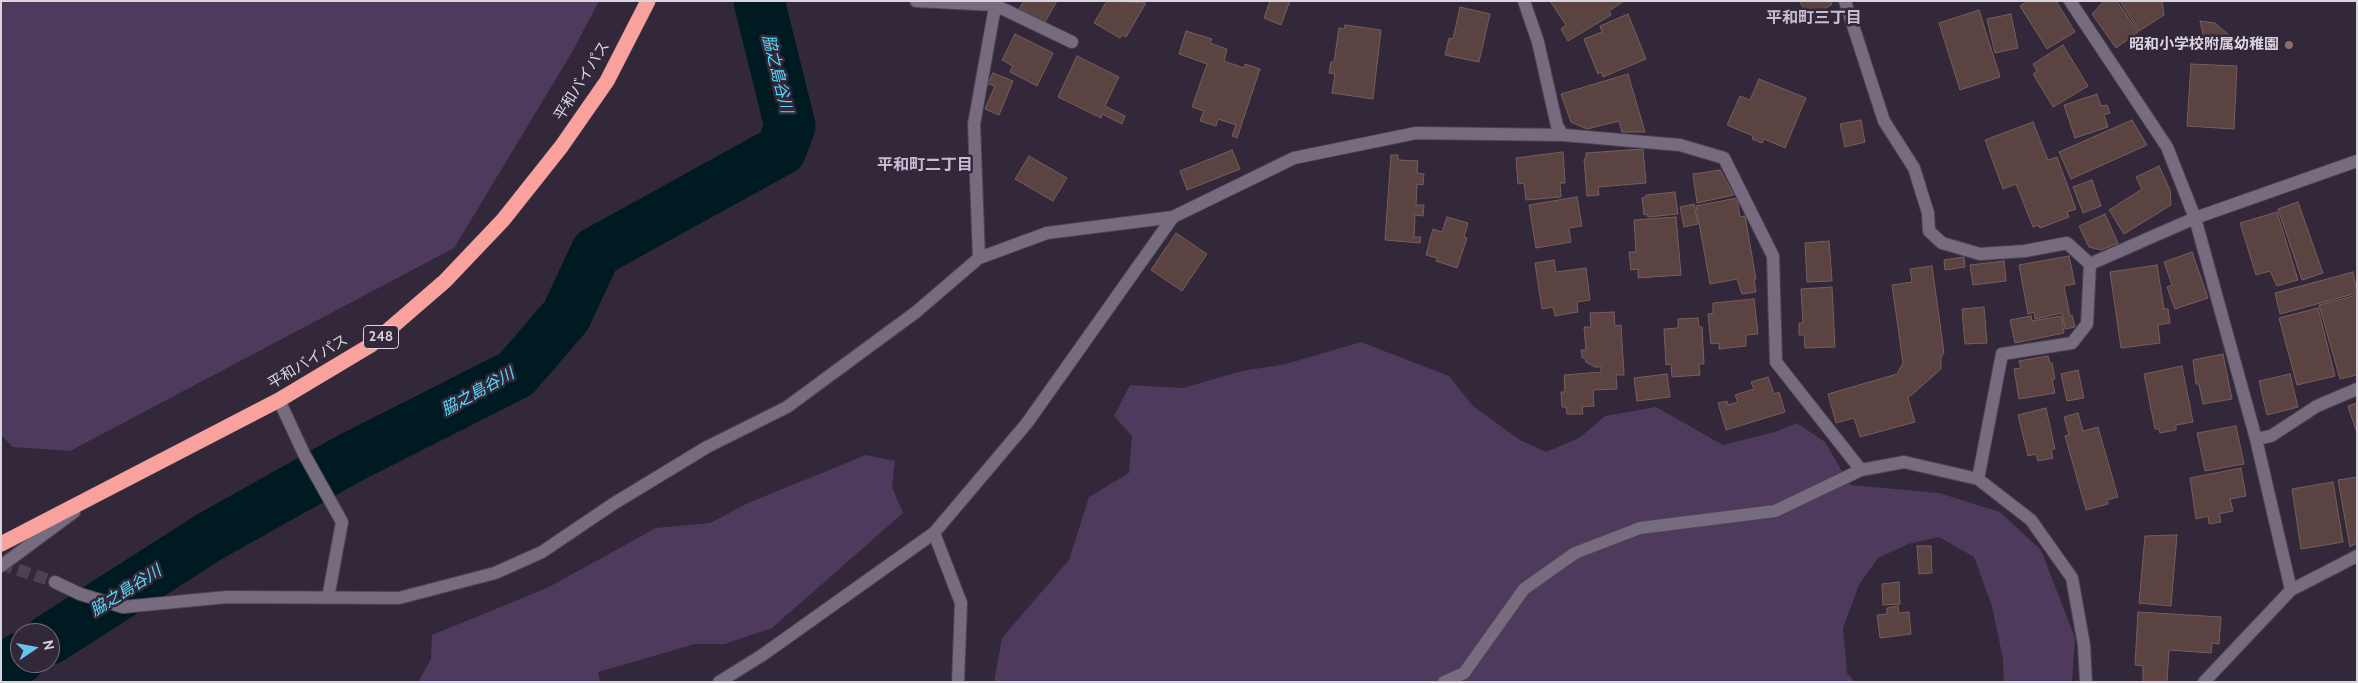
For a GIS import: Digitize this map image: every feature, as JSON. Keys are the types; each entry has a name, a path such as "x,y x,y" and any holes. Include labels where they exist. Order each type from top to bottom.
{"highway":[{"name":"平和バイパス","path":"1,544 279,400 371,345 445,281 503,220 561,148 607,81 648,1"}],"street":[{"path":"916,1 996,3 1072,42"},
{"path":"1524,1 1538,42 1557,126 1562,134"},
{"path":"1845,1 1884,121 1914,168 1928,214 1929,231 1942,243 1980,254 2025,251 2067,243 2090,264"},
{"path":"2070,1 2167,148 2195,218 2256,439 2291,590"},
{"path":"979,258 974,124 996,3"},
{"path":"55,582 80,594 124,607 228,597 399,598 495,573 542,552 613,504 706,447 787,407 916,312 979,258 1047,232 1173,216 1294,158 1416,133 1562,134 1680,145 1724,158 1773,256 1776,362 1861,470"},
{"path":"2090,264 2195,218 2357,161"},
{"path":"719,682 761,656 934,533 1027,423 1173,216"},
{"path":"1978,479 2002,354 2072,343 2087,324 2090,264"},
{"path":"2256,439 2271,436 2317,406 2357,389"},
{"path":"279,400 304,454 342,522 328,598"},
{"path":"1444,682 1464,673 1524,589 1575,554 1640,528 1774,511 1861,470 1904,462 1978,479 2031,520 2072,578 2084,645 2086,682"},
{"path":"1,566 100,492"},
{"path":"934,533 961,603 958,682"},
{"path":"2204,682 2291,590 2357,556"}],"shaded area":[{"path":"1,1 599,1 571,54 454,248 70,451 13,447 1,435"},
{"path":"1361,342 1449,376 1473,406 1520,440 1546,452 1579,438 1605,416 1656,407 1723,445 1775,432 1797,423 1825,442 1850,485 1939,493 2000,512 2041,550 2075,638 2072,682 2004,682 2003,659 1992,606 1974,557 1939,537 1908,544 1878,558 1859,585 1843,628 1847,673 1855,682 994,682 1002,638 1069,560 1089,497 1129,473 1132,436 1114,416 1130,385 1183,388 1242,371 1286,364"},
{"path":"866,455 895,461 892,487 903,513 772,628 725,644 695,644 598,672 600,682 418,682 431,659 432,635 547,588 656,528 710,523 748,503"}],"building":[{"path":"1024,1 1057,1 1045,22 1019,9"},
{"path":"1107,1 1146,3 1126,37 1122,35 1120,38 1094,23"},
{"path":"1270,1 1290,1 1281,25 1264,18"},
{"path":"1550,1 1624,1 1609,11 1611,15 1568,41 1561,29 1566,25"},
{"path":"1799,1 1830,1 1832,4 1814,17 1809,10 1806,12"},
{"path":"2027,1 2056,1 2075,32 2047,49 2020,6"},
{"path":"2104,1 2117,1 2138,32 2116,48 2092,14"},
{"path":"2120,1 2162,1 2164,15 2139,31"},
{"path":"1460,7 1490,14 1479,62 1445,55 1449,38 1453,39"},
{"path":"1979,10 2000,77 1960,90 1939,23"},
{"path":"1628,14 1646,59 1603,77 1601,72 1598,74 1584,39 1602,32 1600,26"},
{"path":"2011,14 2018,48 1995,53 1987,19"},
{"path":"2200,21 2215,23 2229,35 2205,42"},
{"path":"1345,25 1381,30 1373,99 1332,93 1335,74 1329,73 1331,62 1334,62 1339,28 1344,29"},
{"path":"1186,31 1212,39 1210,43 1227,49 1224,61 1244,68 1245,64 1260,69 1237,138 1232,136 1236,125 1218,119 1216,126 1200,121 1204,111 1192,107 1207,64 1179,54"},
{"path":"1015,34 1053,53 1037,86 1010,72 1013,66 1002,60"},
{"path":"2063,45 2088,86 2053,107 2033,74 2037,71 2033,64"},
{"path":"1077,56 1119,77 1105,106 1125,116 1122,124 1102,114 1101,118 1058,97"},
{"path":"2191,64 2237,66 2234,129 2187,126"},
{"path":"993,73 1013,81 999,115 985,109 995,86 988,84"},
{"path":"1628,74 1645,132 1622,132 1619,121 1587,129 1571,122 1561,94"},
{"path":"1759,79 1806,98 1785,148 1764,139 1762,143 1752,139 1753,136 1727,125 1740,96 1750,100"},
{"path":"2097,94 2101,106 2107,105 2110,113 2104,115 2108,127 2075,138 2064,105"},
{"path":"1861,120 1865,142 1845,147 1840,124"},
{"path":"2132,120 2147,145 2071,179 2059,152"},
{"path":"2033,122 2048,160 2057,157 2076,209 2067,212 2069,217 2040,228 2039,225 2033,227 2016,184 2003,189 1985,140"},
{"path":"1643,149 1646,183 1598,187 1599,195 1587,196 1584,159 1586,159 1586,153"},
{"path":"1232,150 1240,169 1187,190 1180,171"},
{"path":"1563,152 1565,183 1560,183 1561,197 1526,200 1524,183 1518,184 1516,158"},
{"path":"1391,155 1398,155 1398,160 1418,161 1417,173 1424,174 1423,185 1417,184 1416,205 1424,205 1423,216 1415,215 1414,237 1421,237 1420,243 1385,240"},
{"path":"1029,156 1067,178 1053,201 1015,179"},
{"path":"2159,166 2170,190 2171,205 2124,234 2109,210 2142,189 2136,177"},
{"path":"1720,170 1734,195 1697,203 1693,174"},
{"path":"2092,180 2101,206 2083,213 2073,187"},
{"path":"1675,192 1678,214 1648,217 1647,214 1644,215 1642,198 1646,197 1646,195"},
{"path":"1577,197 1582,226 1569,228 1571,242 1536,248 1529,205"},
{"path":"1737,198 1740,217 1745,216 1756,279 1754,279 1756,292 1742,294 1737,279 1710,284 1696,206"},
{"path":"2298,202 2323,273 2302,280 2278,209"},
{"path":"1694,204 1698,224 1684,227 1680,207"},
{"path":"2277,212 2298,280 2277,286 2270,271 2256,275 2240,223"},
{"path":"2105,214 2118,243 2101,250 2089,247 2079,226"},
{"path":"1447,217 1468,223 1464,237 1467,238 1457,268 1436,261 1437,258 1426,255 1433,229 1442,232"},
{"path":"1676,217 1681,275 1638,278 1638,269 1631,270 1629,252 1636,252 1634,220"},
{"path":"1176,233 1207,254 1182,291 1151,270"},
{"path":"1829,241 1832,281 1807,282 1805,243"},
{"path":"2192,252 2208,298 2175,309 2167,287 2172,285 2164,262"},
{"path":"2069,256 2075,284 2064,286 2070,316 2072,315 2075,327 2065,329 2062,313 2035,319 2034,312 2028,314 2019,265"},
{"path":"1964,257 1965,267 1945,270 1944,260"},
{"path":"1554,260 1556,272 1586,268 1590,300 1577,302 1578,312 1555,316 1553,307 1542,309 1535,263"},
{"path":"2004,261 2006,281 1973,285 1970,265"},
{"path":"2157,265 2164,309 2168,309 2170,323 2158,325 2160,343 2121,348 2110,272"},
{"path":"1932,266 1944,353 1941,357 1941,369 1908,398 1915,422 1860,437 1854,418 1836,423 1828,394 1897,374 1903,363 1892,285 1912,282 1910,269"},
{"path":"2353,272 2357,293 2280,314 2275,293"},
{"path":"1832,287 1835,347 1805,348 1804,335 1799,335 1799,323 1803,323 1801,289"},
{"path":"2357,295 2357,375 2340,379 2319,305"},
{"path":"1754,299 1758,334 1746,335 1746,346 1719,349 1719,343 1711,344 1708,314 1713,313 1713,303"},
{"path":"1984,307 1987,343 1965,344 1962,309"},
{"path":"2318,308 2335,376 2297,385 2279,318"},
{"path":"1614,312 1615,326 1621,325 1624,375 1616,375 1617,389 1593,390 1594,406 1582,407 1583,414 1567,414 1566,407 1562,407 1561,392 1565,392 1564,375 1601,372 1601,367 1595,367 1586,362 1585,358 1582,358 1581,350 1586,350 1584,327 1591,327 1590,313"},
{"path":"2031,316 2032,321 2061,316 2064,333 2015,343 2010,320"},
{"path":"1698,318 1699,327 1702,327 1704,364 1699,364 1700,375 1672,377 1671,364 1666,365 1664,329 1678,328 1678,319"},
{"path":"2223,354 2232,399 2203,404 2199,384 2196,384 2193,360"},
{"path":"2048,356 2050,363 2052,363 2055,379 2052,379 2055,393 2019,399 2014,369 2021,368 2019,361"},
{"path":"2182,366 2193,422 2176,425 2176,430 2160,433 2159,429 2155,429 2144,374"},
{"path":"2078,370 2084,398 2067,401 2061,374"},
{"path":"1667,374 1670,397 1637,401 1634,378"},
{"path":"2290,374 2298,407 2267,415 2259,381"},
{"path":"1768,377 1774,394 1779,392 1785,412 1726,430 1718,403 1727,401 1728,405 1738,402 1735,395 1754,389 1751,382"},
{"path":"2357,403 2357,433 2348,406"},
{"path":"2046,408 2055,449 2051,450 2053,458 2038,461 2036,454 2028,456 2018,415"},
{"path":"2078,413 2083,431 2098,427 2118,497 2107,500 2108,504 2086,510 2065,436 2069,435 2064,417"},
{"path":"2236,426 2244,464 2205,471 2197,433"},
{"path":"2241,468 2246,496 2230,499 2233,511 2219,514 2221,522 2209,524 2208,516 2196,519 2190,478"},
{"path":"2357,477 2357,543 2350,547 2338,480"},
{"path":"2333,482 2343,542 2301,549 2292,489"},
{"path":"2177,535 2171,606 2139,603 2145,536"},
{"path":"1917,546 1931,546 1932,573 1919,574"},
{"path":"1899,582 1900,604 1883,605 1882,584"},
{"path":"1898,606 1899,613 1909,612 1911,634 1880,638 1877,615 1887,614 1887,608"},
{"path":"2138,612 2221,617 2219,644 2212,643 2211,653 2169,650 2167,682 2143,682 2143,666 2135,665"}],"waterway":[{"name":"脇之島谷川","path":"60,633 209,537 350,458 516,374 566,316 596,252 781,150 790,126 759,1"},
{"name":"脇之島谷川","path":"1,670 10,664"}],"tunnel":[{"path":"1,564 55,582"}],"place":[{"name":"昭和小学校附属幼稚園","path":"2289,45"}],"district":[{"name":"平和町三丁目","path":"1814,18"},
{"name":"平和町二丁目","path":"925,165"}]}
